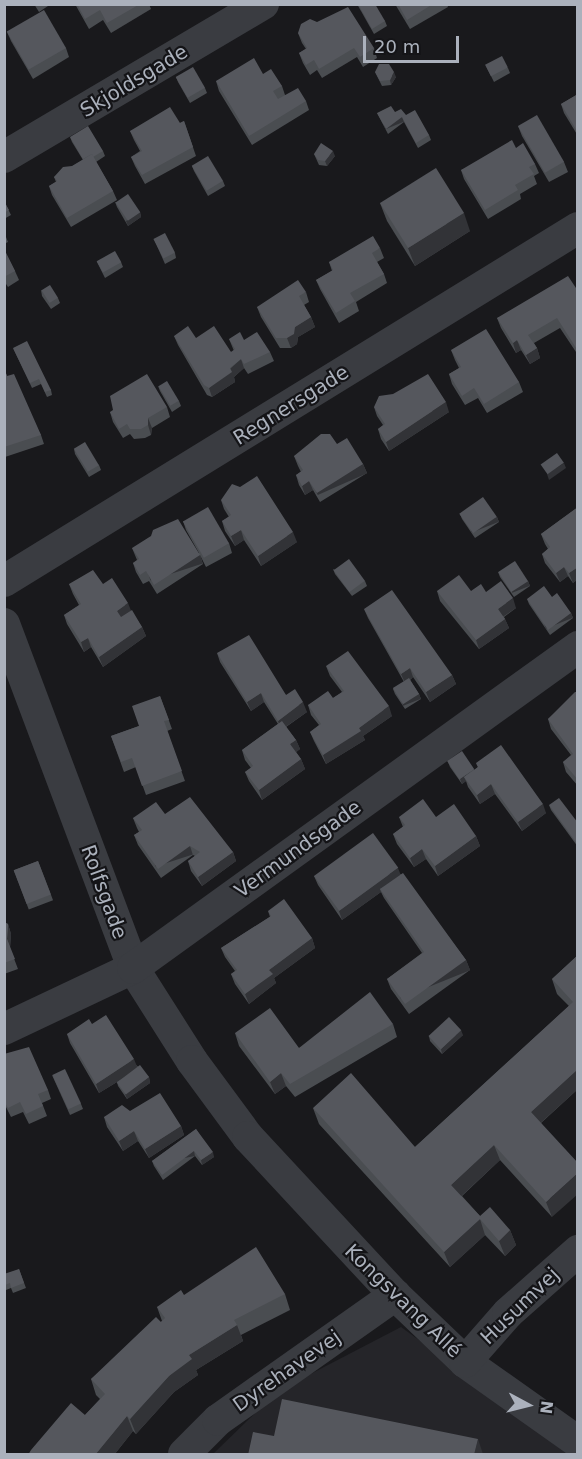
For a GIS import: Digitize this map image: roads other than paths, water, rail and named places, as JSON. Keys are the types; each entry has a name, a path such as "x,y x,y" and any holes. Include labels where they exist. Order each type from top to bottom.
{"street":[{"name":"Skjoldsgade","path":"4,157 263,4"},
{"name":"Regnersgade","path":"4,581 578,228"},
{"name":"Rolfsgade","path":"4,624 132,968 192,1061 248,1137"},
{"name":"Vermundsgade","path":"4,1029 132,968 578,647"},
{"name":"Kongsvang Allé","path":"248,1137 395,1295 465,1362 578,1442"},
{"name":"Husumvej","path":"465,1362 508,1313 578,1251"},
{"name":"Dyrehavevej","path":"184,1455 218,1420 395,1295"}]}
